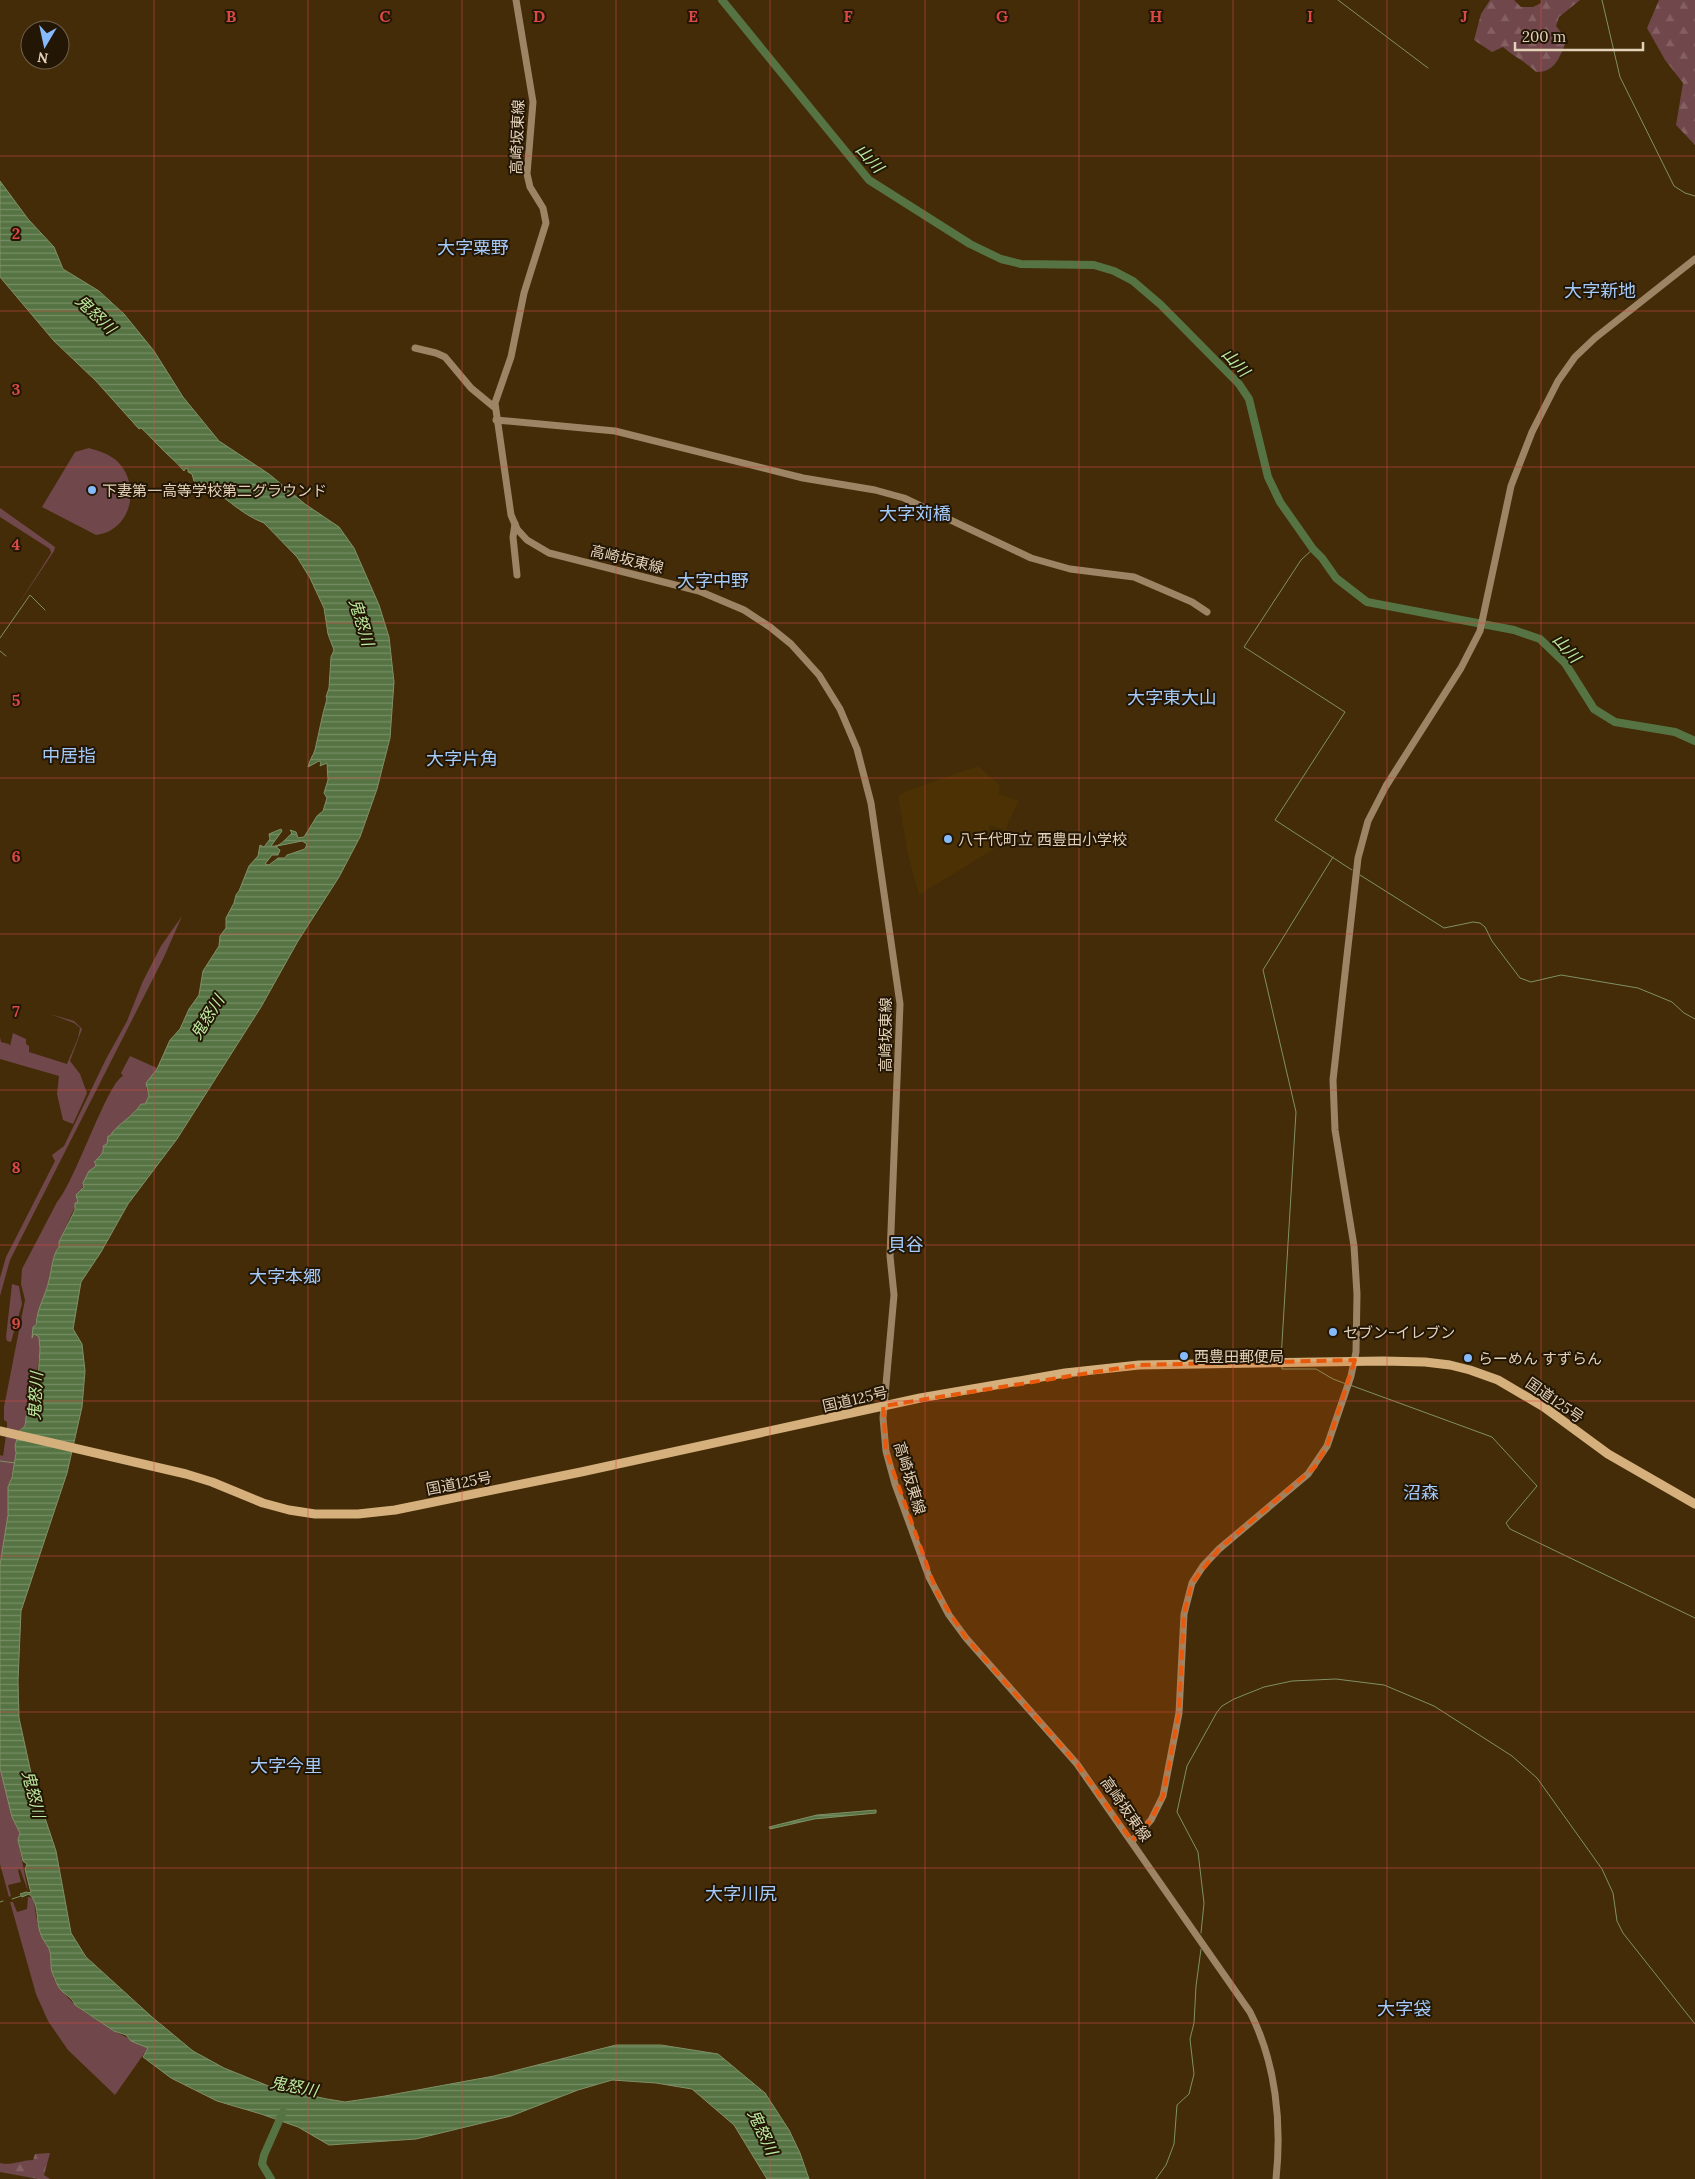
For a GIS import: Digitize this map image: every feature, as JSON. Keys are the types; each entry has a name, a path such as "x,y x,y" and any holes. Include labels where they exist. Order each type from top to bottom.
{"highway":[{"name":"国道125号","path":"0,1431 197,1477 264,1503 289,1510 315,1514 358,1514 395,1510 581,1472 936,1395 1110,1367 1355,1360 1438,1363 1470,1370 1498,1380 1544,1407 1608,1454 1695,1504"}],"street":[{"name":"高崎坂東線","path":"516,0 533,102 527,174 530,186 543,208 546,223 524,293 510,361 494,407 509,510 514,524 531,544 549,554 699,591 728,602 759,619 791,644 810,663 827,687 849,728 864,773 875,828 901,1013 890,1250 894,1295 883,1406 885,1442 889,1465 929,1577 943,1604 966,1638 1078,1764 1242,2002 1260,2034 1271,2072 1277,2112 1278,2151 1276,2179"},
{"path":"1132,1841 1151,1820 1163,1796 1179,1713 1184,1614 1192,1583 1203,1566 1219,1549 1314,1467 1327,1446 1355,1360 1357,1294 1354,1246 1335,1130 1333,1100 1334,1063 1358,858 1368,821 1378,801 1461,668 1480,632 1511,486 1532,432 1558,380 1569,364 1589,344 1695,259"},
{"path":"415,348 445,357 471,388 494,407"},
{"path":"496,420 615,431 803,478 889,493 904,498 1031,558 1070,569 1134,577 1192,602 1207,612"},
{"path":"514,524 513,537 517,575"}],"highlighted area":[{"path":"1355,1360 1327,1446 1315,1467 1219,1549 1192,1583 1184,1614 1179,1713 1163,1796 1151,1820 1132,1841 1077,1764 966,1638 937,1593 886,1451 883,1406 1139,1365"}],"shaded area":[{"name":"八千代町立 西豊田小学校","path":"978,766 1000,785 999,794 1019,801 1005,830 990,825 988,829 994,849 919,895 908,855 898,796 906,791"}],"green space":[{"path":"1490,0 1514,0 1521,7 1533,7 1541,3 1541,0 1580,0 1559,17 1556,26 1567,40 1553,66 1543,72 1536,72 1503,47 1492,52 1474,40 1481,14"},
{"path":"1659,0 1695,0 1695,145 1676,125 1683,83 1665,60 1647,28"},
{"name":"下妻第一高等学校第二グラウンド","path":"89,448 117,461 128,478 130,487 129,507 125,516 111,530 96,535 42,507 75,452"},
{"path":"0,508 55,547 16,608 51,553 50,549 0,517"},
{"path":"182,916 164,957 10,1260 0,1296 0,1278 6,1257 55,1161 52,1155 64,1146 106,1059 127,1021 143,981 161,946"},
{"path":"50,1014 74,1021 82,1029 70,1061 80,1074 87,1093 73,1124 63,1120 57,1094 59,1076 0,1059 0,1037 1,1042 10,1046 13,1033 26,1039 29,1052 67,1064 78,1038 80,1028 74,1023"},
{"path":"130,1056 157,1068 146,1088 149,1096 145,1104 141,1104 108,1136 107,1145 103,1146 104,1149 99,1159 95,1160 95,1168 89,1174 77,1196 78,1202 61,1240 36,1321 34,1335 39,1337 40,1349 33,1403 27,1411 25,1426 18,1431 7,1429 7,1422 4,1420 4,1407 25,1300 21,1284 22,1269 73,1175 108,1096 123,1076 121,1073"},
{"path":"12,1284 19,1286 22,1304 11,1342 7,1341 6,1337"},
{"path":"6,1435 17,1437 12,1475 8,1487 8,1512 0,1565 0,1455 3,1456"},
{"path":"0,1768 12,1817 20,1833 18,1840 28,1891 20,1869 18,1870 21,1882 8,1885 11,1896 9,1897 0,1864"},
{"path":"28,1897 34,1898 38,1924 51,1955 53,1977 61,1990 86,2013 114,2031 148,2048 115,2095 68,2050 48,2021 36,1994 10,1902 13,1902 17,1912 27,1909"},
{"path":"50,2153 44,2175 50,2179 38,2179 0,2172 0,2163 8,2164 33,2160 35,2154"}],"water":[{"name":"鬼怒川","path":"0,181 28,219 54,247 63,269 99,291 124,314 154,351 183,397 219,441 269,474 305,504 339,527 354,548 379,605 389,637 394,682 390,738 377,789 360,837 339,877 298,941 261,1007 177,1139 128,1204 101,1252 81,1282 73,1329 82,1344 85,1371 82,1407 67,1473 21,1611 18,1681 19,1718 33,1782 56,1851 71,1933 86,1957 152,2017 193,2051 224,2068 271,2087 327,2099 345,2102 494,2076 616,2045 661,2045 718,2054 765,2093 789,2130 809,2179 767,2179 734,2125 692,2089 656,2083 612,2080 578,2090 511,2116 416,2139 329,2145 298,2127 217,2101 171,2078 143,2057 148,2048 131,2041 126,2035 114,2031 75,2005 72,1999 60,1989 52,1972 50,1952 40,1932 36,1906 29,1894 22,1897 20,1894 31,1893 25,1869 27,1864 23,1861 18,1840 20,1833 12,1817 0,1768 0,1565 8,1515 8,1487 12,1477 16,1453 15,1446 19,1431 25,1426 27,1411 33,1403 35,1380 38,1378 39,1337 34,1334 32,1338 33,1327 36,1325 38,1313 48,1286 59,1242 75,1210 75,1203 78,1202 76,1195 84,1187 83,1183 89,1171 95,1167 96,1163 94,1162 102,1153 103,1146 107,1144 108,1136 134,1113 141,1104 145,1104 149,1096 146,1083 157,1069 170,1040 180,1029 189,1009 199,995 203,971 219,946 220,936 226,928 226,918 249,866 258,856 260,845 264,847 270,839 269,834 281,829 282,831 271,846 277,846 283,842 292,833 290,830 296,832 298,838 304,837 317,816 323,811 327,798 324,793 328,780 327,763 320,766 321,762 319,761 308,767 315,750 327,699 331,657 334,650 328,634 324,608 310,578 297,557 264,523 247,514 200,482 198,485 194,481 192,474 188,472 188,469 186,468 184,471 141,428 139,429 96,381 54,341 0,277","holes":["302,841 307,844 305,849 287,855 285,858 278,858 269,865 265,864 272,855 278,855 280,850 277,846"]},
{"path":"876,1810 876,1813 814,1819 770,1829 769,1827 817,1815"}],"waterway":[{"name":"山川","path":"722,0 869,180 970,244 1001,259 1021,264 1094,265 1114,271 1133,281 1161,305 1239,384 1249,399 1268,477 1280,502 1336,578 1367,602 1514,630 1540,639 1565,663 1594,709 1615,722 1675,732 1695,741"},
{"path":"1338,0 1428,68"},
{"path":"1602,0 1620,77 1674,186 1685,193 1695,196"},
{"path":"1313,549 1301,560 1244,647 1345,712 1275,820 1352,870"},
{"path":"0,638 30,595 45,610"},
{"path":"0,651 6,656"},
{"path":"1281,1359 1296,1112 1263,970 1333,857"},
{"path":"1360,875 1444,928 1473,922 1480,923 1485,927 1492,941 1520,978 1531,982 1561,975 1638,988 1672,1002 1684,1013 1695,1019"},
{"path":"1282,1366 1282,1369 1316,1369 1346,1384"},
{"path":"1350,1385 1492,1437 1537,1486 1506,1523 1510,1529 1695,1618"},
{"path":"0,1461 15,1463"},
{"path":"1201,1933 1204,1903 1198,1852 1177,1812 1187,1766 1217,1712 1222,1706 1234,1699 1264,1687 1292,1681 1336,1679 1384,1685 1434,1706 1512,1756 1537,1778 1602,1869 1613,1893 1617,1921 1623,1933 1695,2024"},
{"path":"12,1899 21,1896"},
{"path":"1156,2179 1166,2165 1174,2144 1177,2105 1189,2094 1194,2074 1190,2039 1194,2023 1201,1949"},
{"path":"271,2179 262,2164 264,2155 283,2112"}],"place":[{"name":"下妻第一高等学校第二グラウンド","path":"92,490"},
{"name":"八千代町立 西豊田小学校","path":"948,839"},
{"name":"セブン-イレブン","path":"1333,1332"},
{"name":"西豊田郵便局","path":"1184,1356"},
{"name":"らーめん すずらん","path":"1468,1358"}],"district":[{"name":"大字粟野","path":"473,247"},
{"name":"大字新地","path":"1600,290"},
{"name":"大字苅橋","path":"915,513"},
{"name":"大字中野","path":"713,580"},
{"name":"大字東大山","path":"1172,697"},
{"name":"中居指","path":"69,755"},
{"name":"大字片角","path":"462,758"},
{"name":"貝谷","path":"906,1244"},
{"name":"大字本郷","path":"285,1276"},
{"name":"沼森","path":"1421,1492"},
{"name":"大字今里","path":"286,1765"},
{"name":"大字川尻","path":"741,1893"},
{"name":"大字袋","path":"1404,2008"}]}
